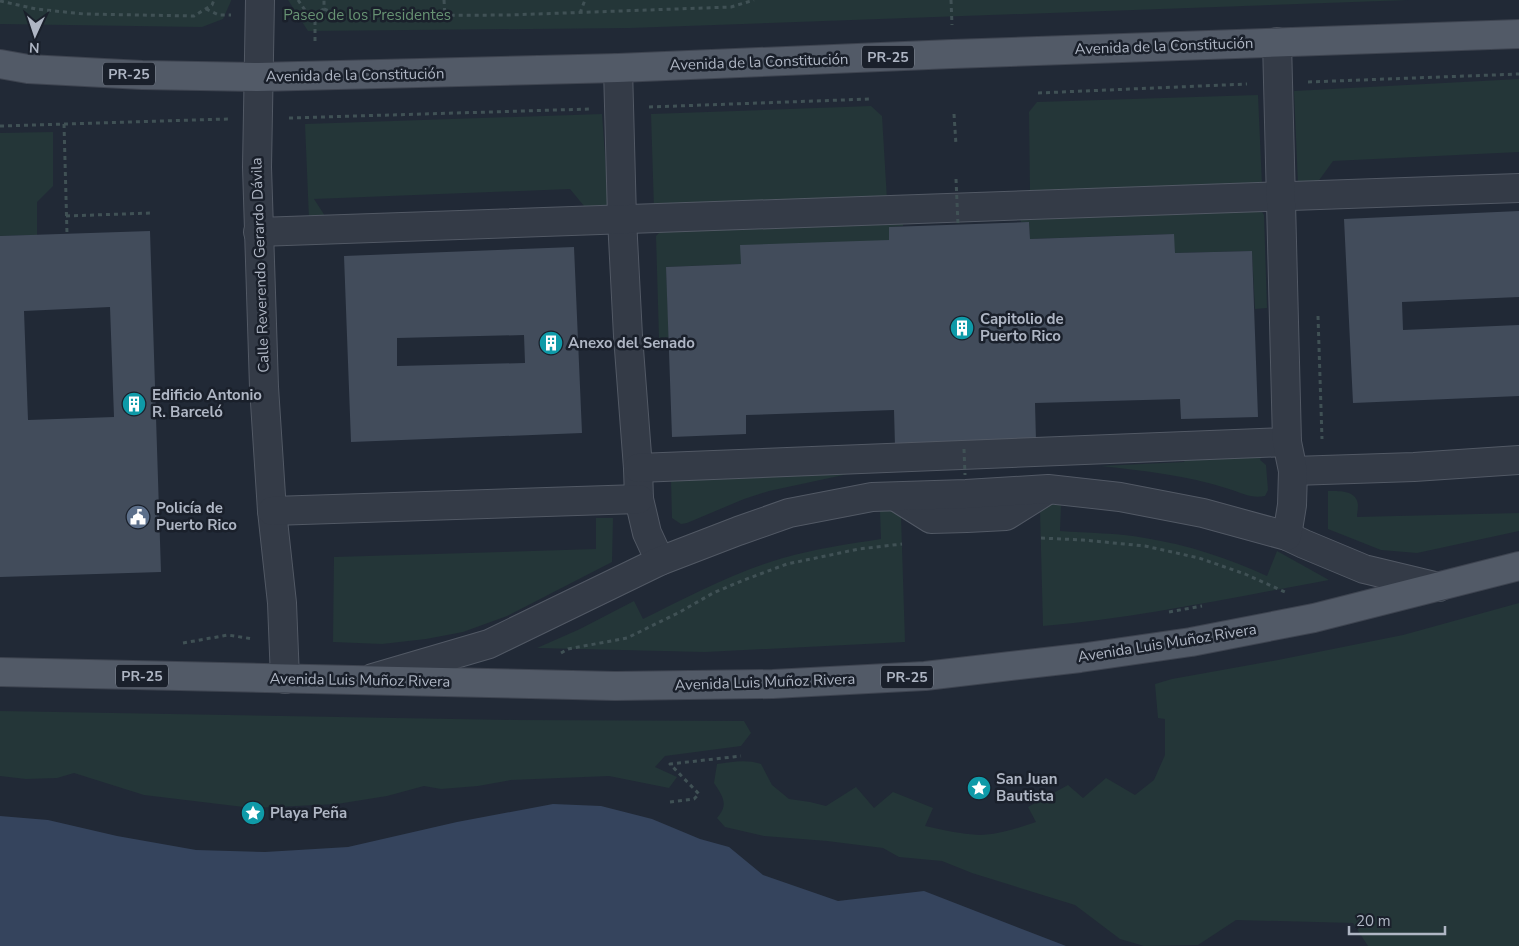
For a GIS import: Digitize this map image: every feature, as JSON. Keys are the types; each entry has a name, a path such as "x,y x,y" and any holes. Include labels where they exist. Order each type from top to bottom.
{"main road":[{"name":"Avenida de la Constitución","path":"0,64 28,69 73,72 258,77 618,68 1519,34"},
{"name":"Avenida Luis Muñoz Rivera","path":"0,672 616,686 773,684 925,676 1080,658 1191,642 1314,618 1519,566"}],"street":[{"name":"Calle Reverendo Gerardo Dávila","path":"260,0 257,119 258,232 264,387 272,511 282,603 285,679"},
{"path":"1277,42 1287,442 1293,471 1292,505 1287,536"},
{"path":"618,68 622,219 639,499 647,533 660,561"},
{"path":"258,232 1519,188"},
{"path":"638,468 1287,442"},
{"path":"1293,471 1414,467 1519,460"},
{"path":"364,680 489,644 660,561 738,531 789,514 872,497 1048,490 1120,496 1202,513 1287,536 1364,569 1439,587"},
{"path":"272,511 639,499"}],"path":[{"path":"0,1 36,9 84,14 194,16 212,5 214,0"},
{"path":"298,0 307,13"},
{"path":"444,0 445,16"},
{"path":"580,13 585,0"},
{"path":"324,9 342,16 445,16 731,7 754,0"},
{"path":"951,0 952,16"},
{"path":"0,126 870,99"},
{"path":"954,114 956,145"},
{"path":"64,124 67,234"},
{"path":"956,179 958,224"},
{"path":"66,216 151,213"},
{"path":"964,449 966,475"},
{"path":"1041,538 1145,546 1199,558 1286,592 1281,593"},
{"path":"578,653 561,653 568,649 627,638 680,612 713,593 787,564 859,549 902,544"},
{"path":"1163,613 1202,606"},
{"path":"177,644 228,635 284,644"},
{"path":"670,802 694,799 699,794 670,764 741,756"}],"green space":[{"path":"0,0 231,1 223,19 202,27 0,24"},
{"name":"Paseo de los Presidentes","path":"288,0 1409,0 630,28 308,31"},
{"path":"1519,79 1519,152 1333,161 1317,183 1298,184 1294,91"},
{"path":"1258,95 1262,186 1030,194 1029,112 1037,102"},
{"path":"871,106 882,116 887,200 654,209 651,114"},
{"path":"602,114 609,211 589,212 570,189 314,199 327,219 309,219 305,124"},
{"path":"53,132 53,186 37,202 37,235 0,236 0,133"},
{"path":"1261,210 1264,215 1267,308 1255,309 1252,251 1175,253 1173,234 1030,239 1029,223 1021,222 1020,215"},
{"path":"903,220 903,226 889,227 889,240 741,264 666,267 669,337 659,338 656,236 663,229"},
{"path":"1262,454 1260,460 1266,465 1268,490 1265,496 1260,497 1181,477 1101,466 1184,462 1185,456"},
{"path":"848,474 769,491 744,499 687,523 681,524 672,518 671,481 678,475 750,477"},
{"path":"1328,491 1347,492 1354,496 1358,505 1357,517 1519,513 1519,531 1417,553 1381,550 1328,529"},
{"path":"1050,505 1061,505 1060,531 1135,536 1177,544 1238,563 1267,576 1277,551 1329,580 1115,618 1043,626 1040,511"},
{"path":"880,511 891,511 901,516 905,642 705,652 537,648 580,629 634,601 643,619 747,570 807,552 881,539"},
{"path":"596,518 613,518 612,562 507,616 463,632 426,639 382,644 333,642 334,557 596,549"},
{"path":"1519,603 1519,946 1368,946 1353,923 1236,920 1198,945 1144,946 1120,939 1075,905 972,873 942,861 899,857 883,848 764,836 725,827 717,818 724,804 714,783 717,764 744,761 761,764 772,785 789,799 826,806 856,787 874,808 893,792 933,808 925,826 979,835 1008,831 1036,822 1028,807 1068,785 1083,798 1106,778 1135,795 1154,780 1165,755 1165,719 1158,718 1155,684 1172,679 1403,635"},
{"path":"0,711 517,720 744,721 751,733 741,746 665,756 655,767 677,777 669,788 609,776 511,780 478,786 441,789 424,786 387,796 337,804 252,808 144,795 74,773 57,778 26,779 0,776"}],"water":[{"path":"553,804 601,806 652,819 700,839 729,847 763,875 838,901 924,891 1066,946 0,946 0,816 48,820 117,836 196,850 265,852 348,847 457,822"}],"building":[{"path":"1519,211 1519,297 1402,302 1403,330 1519,325 1519,396 1353,403 1344,219"},
{"name":"Capitolio de Puerto Rico","path":"1029,222 1030,239 1174,234 1175,253 1252,251 1258,417 1181,419 1180,399 1035,403 1036,441 895,446 894,410 746,415 746,434 672,437 666,267 741,264 740,245 889,240 889,227"},
{"name":"Edificio Antonio R. Barceló","path":"150,231 161,572 0,577 0,236","holes":["110,307 114,417 28,420 24,311"]},
{"name":"Anexo del Senado","path":"574,247 582,433 351,442 344,256","holes":["524,335 525,363 397,366 397,338"]}],"place":[{"name":"Capitolio de Puerto Rico","path":"962,328"},
{"name":"Anexo del Senado","path":"551,343"},
{"name":"Edificio Antonio R. Barceló","path":"134,404"},
{"name":"Policía de Puerto Rico","path":"138,517"},
{"name":"San Juan Bautista","path":"979,788"},
{"name":"Playa Peña","path":"253,813"}]}
